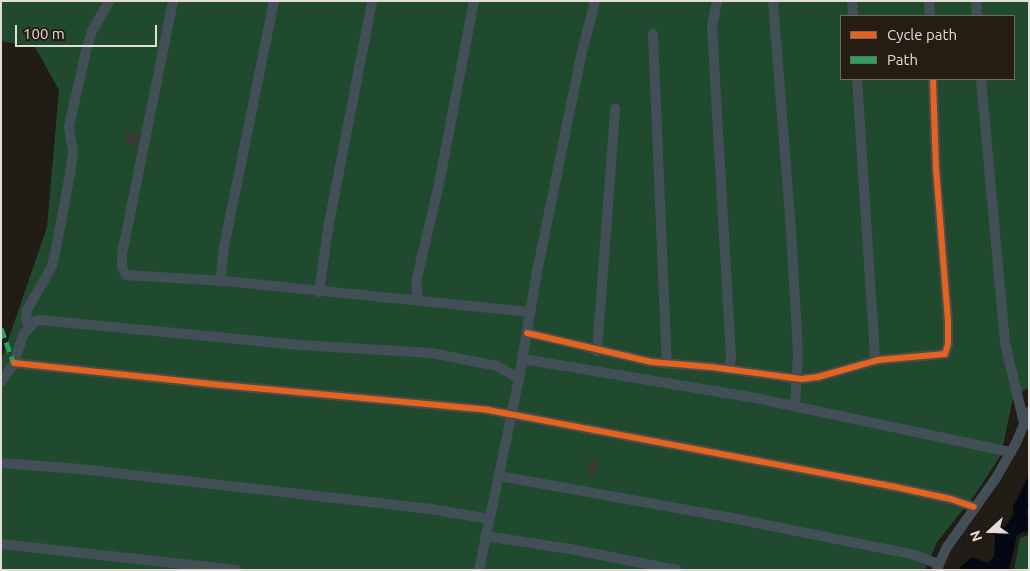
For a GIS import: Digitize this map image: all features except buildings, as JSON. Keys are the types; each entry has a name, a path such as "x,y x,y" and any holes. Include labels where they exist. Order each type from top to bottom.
{"street":[{"path":"29,326 26,318 27,310 52,266 56,248 70,174 72,152 69,127 86,51 95,25 109,1"},
{"path":"173,1 122,266 126,275 131,277 220,281 530,312"},
{"path":"220,281 224,247 274,1"},
{"path":"319,292 329,223 372,1"},
{"path":"418,301 416,282 438,184 474,1"},
{"path":"479,570 520,378 530,312 581,56 595,1"},
{"path":"717,1 712,27 731,357 729,370"},
{"path":"773,1 791,231 798,353 795,405"},
{"path":"852,1 853,15"},
{"path":"928,1 930,15"},
{"path":"976,1 977,15"},
{"path":"653,34 667,364"},
{"path":"857,80 876,360"},
{"path":"527,333 598,351 667,364 796,378 818,377 876,360 945,354 948,344 945,259 936,170 933,80"},
{"path":"981,80 1005,343 1024,423"},
{"path":"598,351 614,109"},
{"path":"1,382 14,363 29,326 35,321 40,320 300,345 431,353 497,366 520,378"},
{"path":"523,359 795,405 1011,452"},
{"path":"14,363 202,383 465,407 569,424 756,460 951,499 974,507"},
{"path":"499,476 544,482 915,555 938,567 947,547 996,478 1011,452 1029,412"},
{"path":"1,462 80,469 431,509 489,519"},
{"path":"485,536 570,549 676,570"},
{"path":"1,544 237,570"}],"green space":[{"path":"1,1 1029,1 1029,387 1013,398 1001,455 974,496 937,542 925,570 1,570 1,361 47,227 59,90 35,47 1,41"},
{"path":"1029,535 1029,570 1014,570 1020,538"}],"shaded area":[{"path":"1029,475 1029,510 1026,511 1029,516 1029,530 1017,535 1009,570 961,570 960,567 972,557 988,563 994,556 995,536 988,528 1005,527 1013,515 1013,507"}],"marked path":[{"path":"1,328 14,363"}],"cycle path":[{"path":"527,333 652,362 711,367 801,379 818,377 878,360 945,354 948,344 948,321 936,170 933,80"},
{"path":"14,363 488,410 900,488 951,499 974,507"}]}
